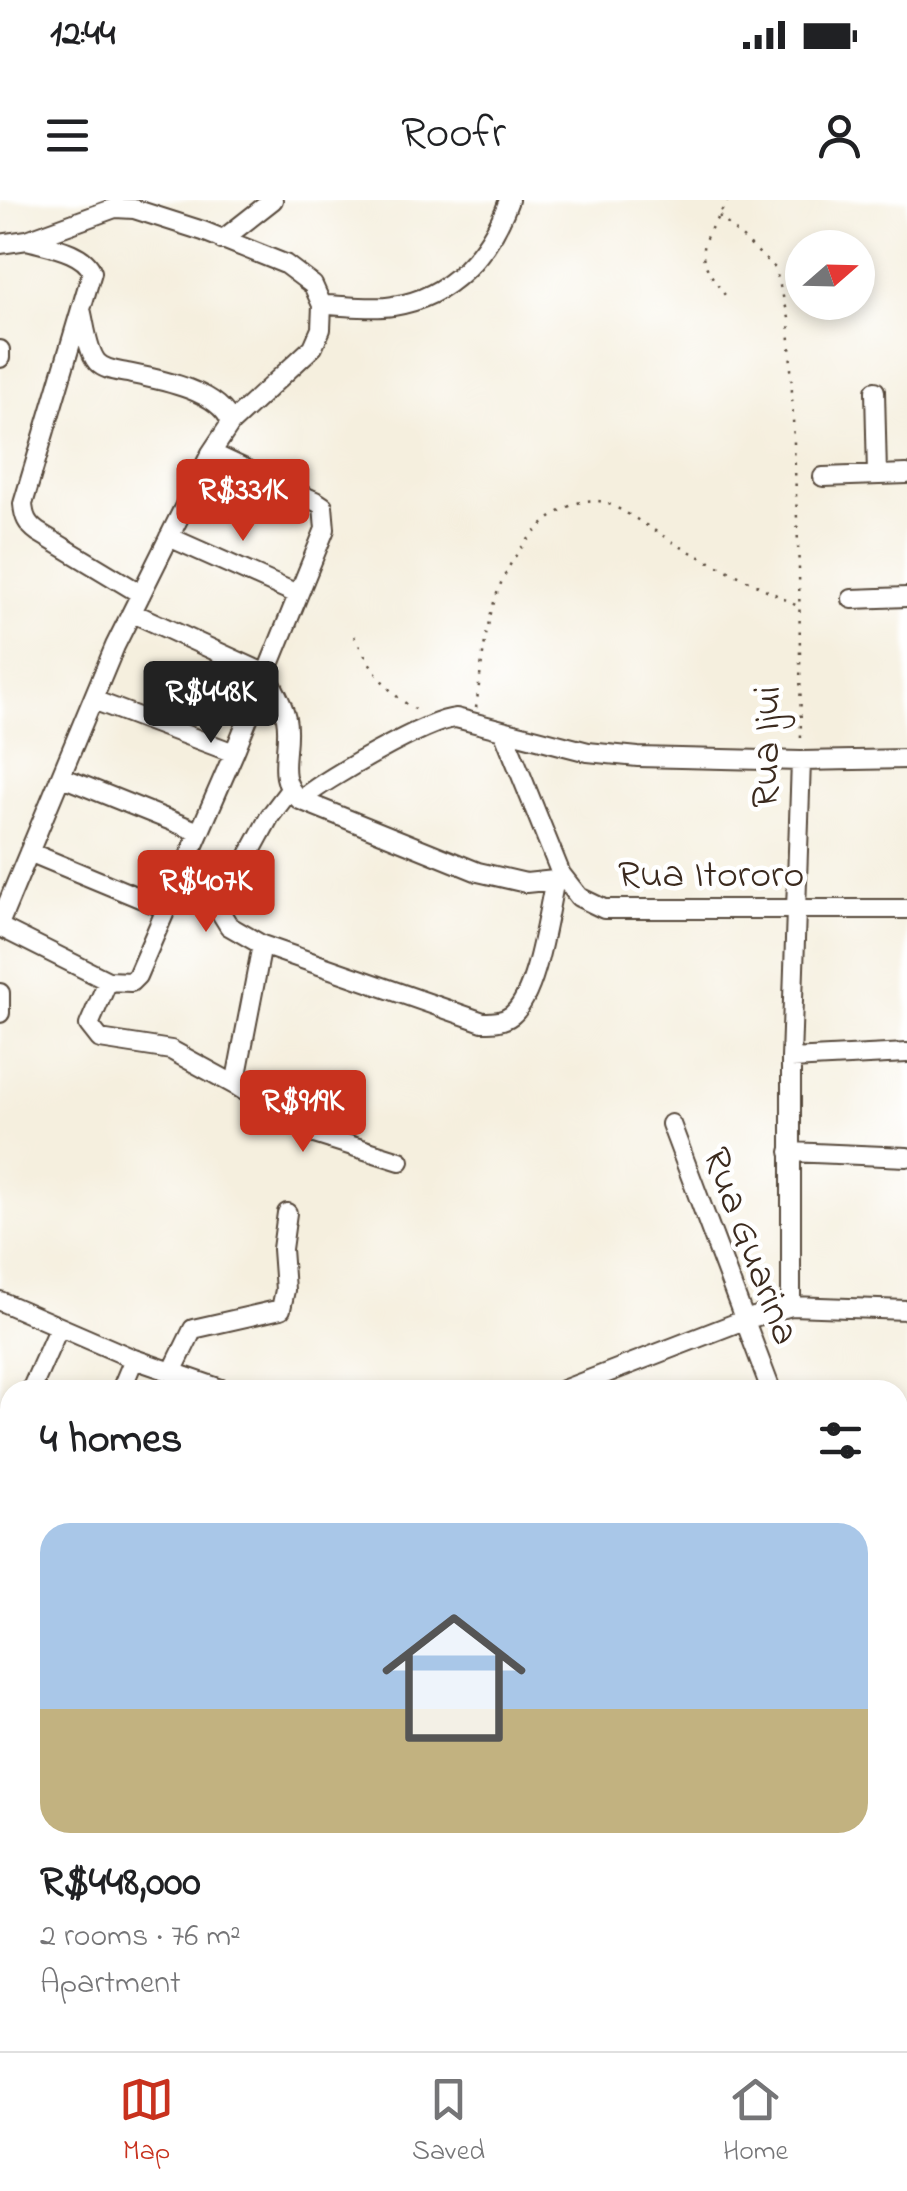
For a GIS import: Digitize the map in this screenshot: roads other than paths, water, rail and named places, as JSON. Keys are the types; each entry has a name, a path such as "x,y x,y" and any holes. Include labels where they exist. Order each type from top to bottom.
{"street":[{"path":"222,240 273,200"},
{"path":"322,305 391,307 446,288 486,245 509,200"},
{"path":"0,244 27,240 118,204 299,272 313,285 322,305 321,329 314,347 231,422 211,453 132,613 0,924 108,982 131,982 137,976 234,753 324,529 323,506 211,453"},
{"path":"27,240 79,257 90,265 92,272 45,421 23,504 24,515 38,532 141,594"},
{"path":"81,308 93,354 104,368 184,388 215,402 231,422"},
{"path":"0,350 0,358"},
{"path":"875,391 877,475"},
{"path":"823,477 907,474"},
{"path":"169,537 297,594"},
{"path":"852,599 907,597"},
{"path":"132,613 266,674 286,716 284,770 294,796 478,872 526,883 558,877 522,1004 510,1017 482,1022 262,945 229,926 204,884 181,872"},
{"path":"94,700 234,753"},
{"path":"218,910 270,816 294,796 447,718 474,720 504,732 588,752 638,757 801,761 907,758"},
{"name":"Rua Itororo","path":"504,732 558,877 579,897 604,909 907,909"},
{"name":"Rua Ijui","path":"791,1306 791,1060 801,761"},
{"path":"62,778 199,832"},
{"path":"30,852 164,908"},
{"path":"235,1085 262,945"},
{"path":"108,982 91,1016 90,1025 100,1039 171,1050 311,1133 400,1161"},
{"path":"0,993 0,1013"},
{"path":"791,1060 907,1053"},
{"name":"Rua Guarina","path":"670,1124 767,1380"},
{"path":"790,1152 907,1157"},
{"path":"172,1372 193,1329 282,1309 282,1249 287,1213"},
{"path":"0,1301 58,1329 192,1380"},
{"path":"589,1380 744,1320 791,1306 907,1310"},
{"path":"35,1380 58,1329"},
{"path":"125,1380 134,1359"}]}
